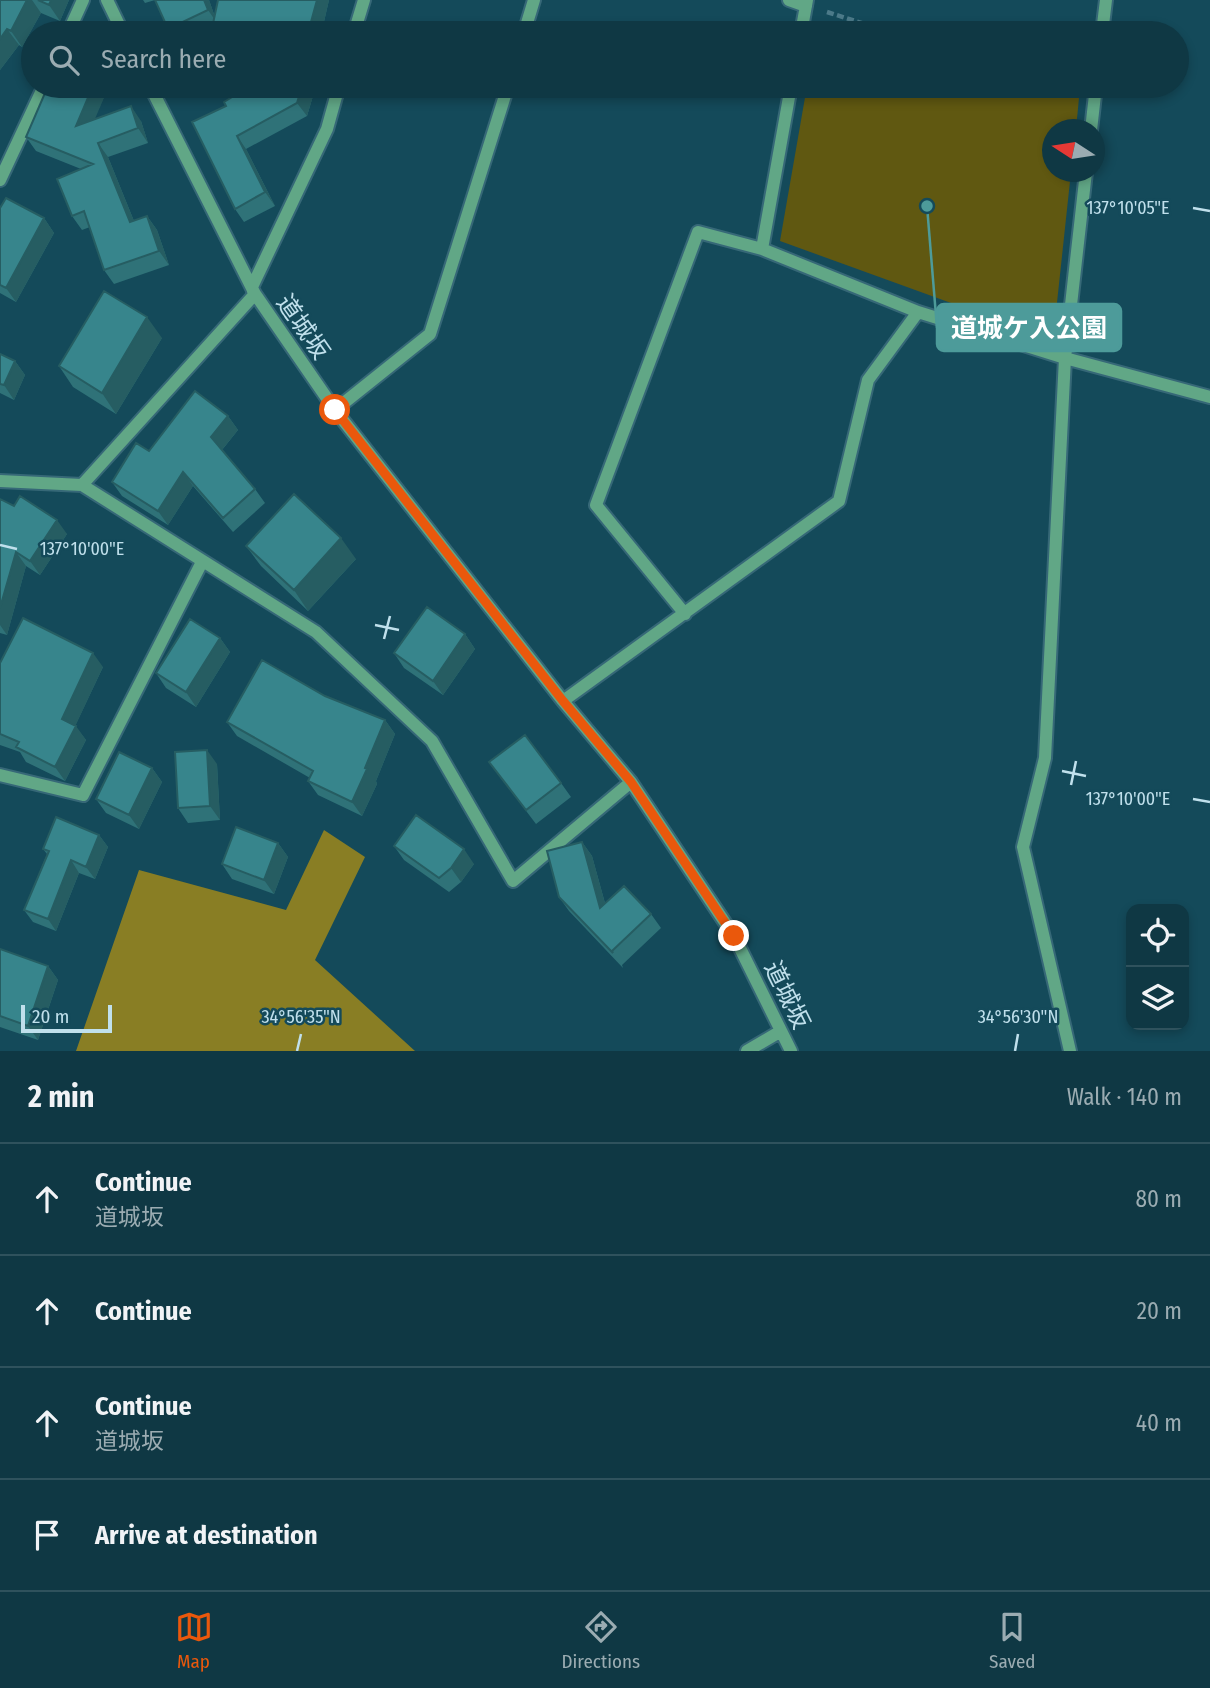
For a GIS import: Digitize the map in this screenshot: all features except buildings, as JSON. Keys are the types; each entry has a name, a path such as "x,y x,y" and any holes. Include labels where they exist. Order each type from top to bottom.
{"street":[{"path":"73,21 83,0"},
{"path":"107,0 117,21"},
{"path":"358,21 364,0"},
{"path":"528,21 534,0"},
{"path":"789,0 806,3 803,21"},
{"path":"1103,21 1106,0"},
{"path":"0,180 38,98"},
{"name":"道城坂","path":"156,98 253,290 335,410 563,701 631,782 734,936 791,1051"},
{"path":"82,485 253,290 327,129 336,98"},
{"path":"335,410 430,334 504,98"},
{"path":"762,249 789,98"},
{"path":"1092,119 1095,98"},
{"path":"1070,1051 1023,847 1045,758 1065,358 1085,182"},
{"path":"685,614 596,505 698,232 762,249 918,312 1065,358 1210,397"},
{"path":"563,701 839,501 868,380 918,312"},
{"path":"0,481 82,485 316,632 432,741 513,881 631,782"},
{"path":"0,775 83,795 202,562"},
{"path":"747,1051 781,1031"}],"path":[{"path":"806,3 858,21"}],"shaded area":[{"path":"805,98 1079,98 1077,119 1042,119 1042,182 1070,182 1053,340 780,241"},
{"path":"324,830 365,857 315,960 415,1051 76,1051 139,870 286,910"}],"place":[{"name":"道城ケ入公園","path":"927,206"}],"route":[{"path":"335,410 563,701 631,782 734,936"}]}
